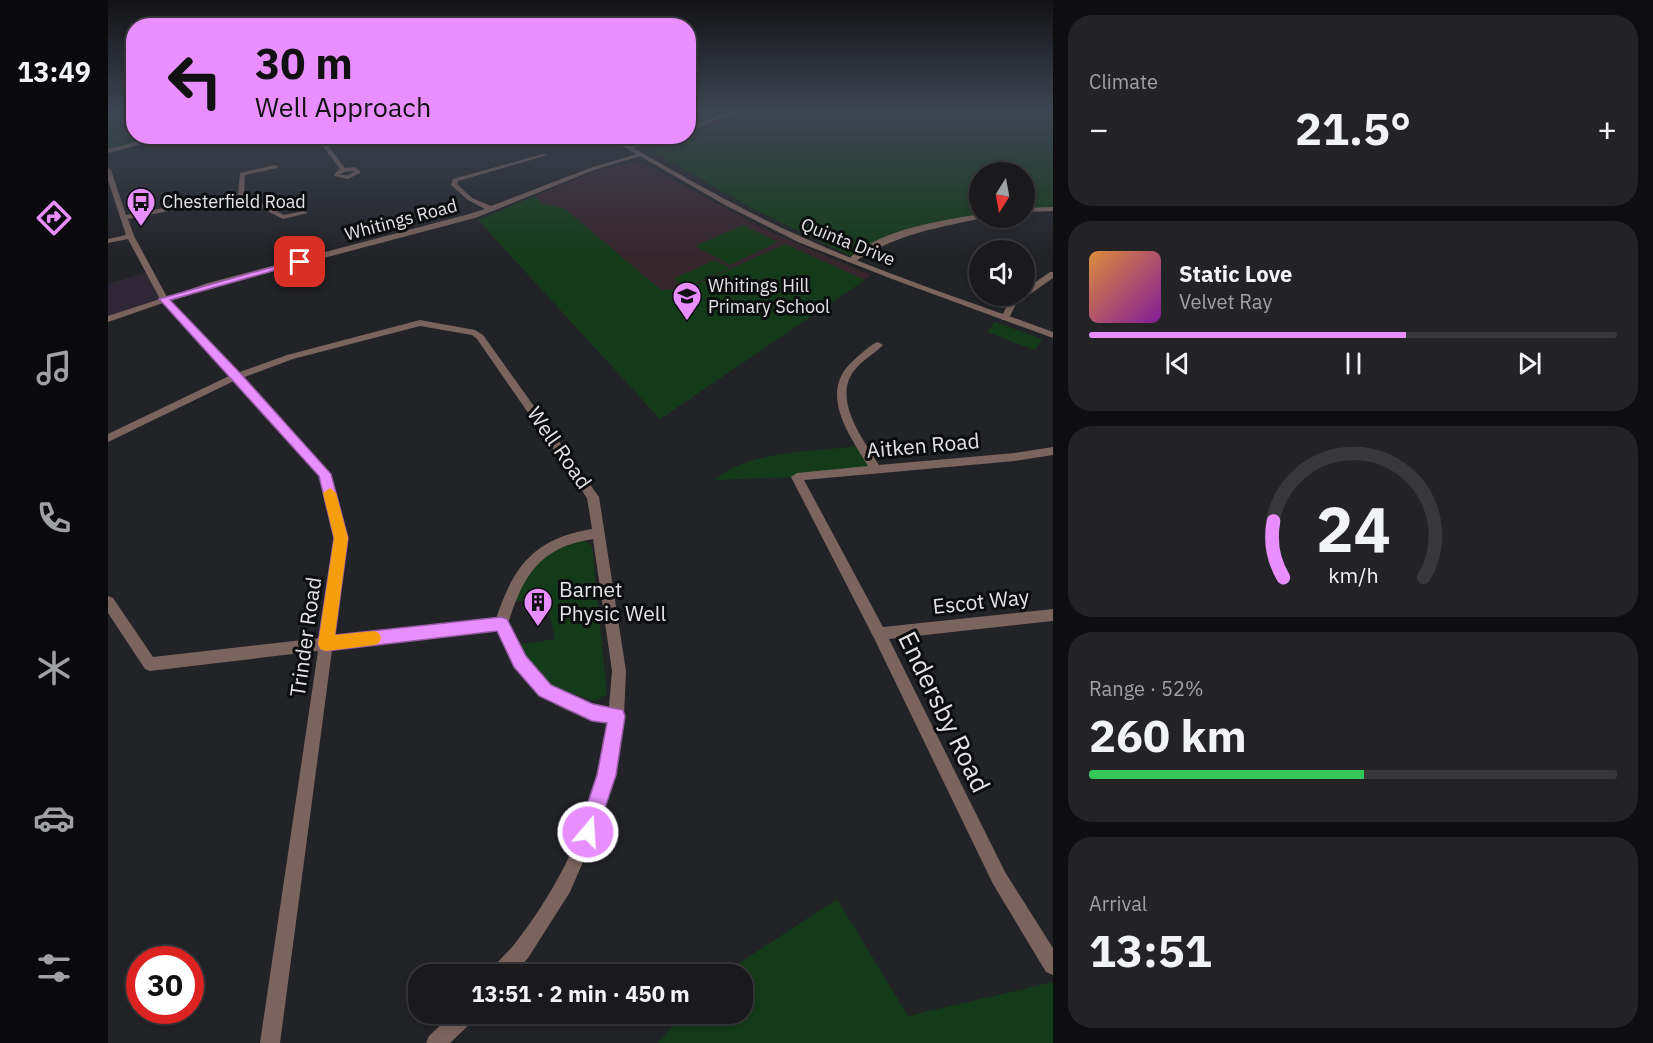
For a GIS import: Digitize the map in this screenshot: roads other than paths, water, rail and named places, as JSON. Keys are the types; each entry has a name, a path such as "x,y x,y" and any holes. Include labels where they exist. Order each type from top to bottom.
{"street":[{"path":"337,161 343,169"},
{"path":"492,209 470,199 453,184 455,180 525,161"},
{"name":"Whitings Road","path":"108,319 164,299 455,221 492,209 592,169 621,161"},
{"name":"Quinta Drive","path":"651,161 754,218 850,261 1053,335"},
{"path":"241,195 242,174 275,167"},
{"path":"108,170 126,217 130,236 164,299"},
{"path":"126,217 241,195 283,217 304,213"},
{"path":"1035,210 1053,209"},
{"path":"850,261 877,242 909,230 969,218"},
{"path":"108,241 130,236"},
{"path":"1035,287 1053,274"},
{"name":"Trinder Road","path":"164,299 325,474 341,538 270,1043"},
{"path":"1005,318 1011,306"},
{"name":"Well Road","path":"108,438 237,376 271,363 412,324 420,323 475,333 480,337 592,496 620,671 616,716 606,775 588,832 564,886 521,951 510,964"},
{"path":"876,470 847,418 842,401 842,384 848,370 878,345"},
{"name":"Aitken Road","path":"797,477 1053,451"},
{"name":"Endersby Road","path":"797,477 879,634 999,878 1053,965"},
{"path":"598,533 575,535 545,549 522,569 508,599 501,624 520,661 545,690 592,712 616,716"},
{"path":"108,602 150,664 501,624"},
{"name":"Escot Way","path":"879,634 1053,615"},
{"path":"436,1043 456,1024"}],"place":[{"name":"Chesterfield Road","path":"141,228"},
{"name":"Whitings Hill Primary School","path":"687,322"},
{"name":"Barnet Physic Well","path":"538,628"}]}
